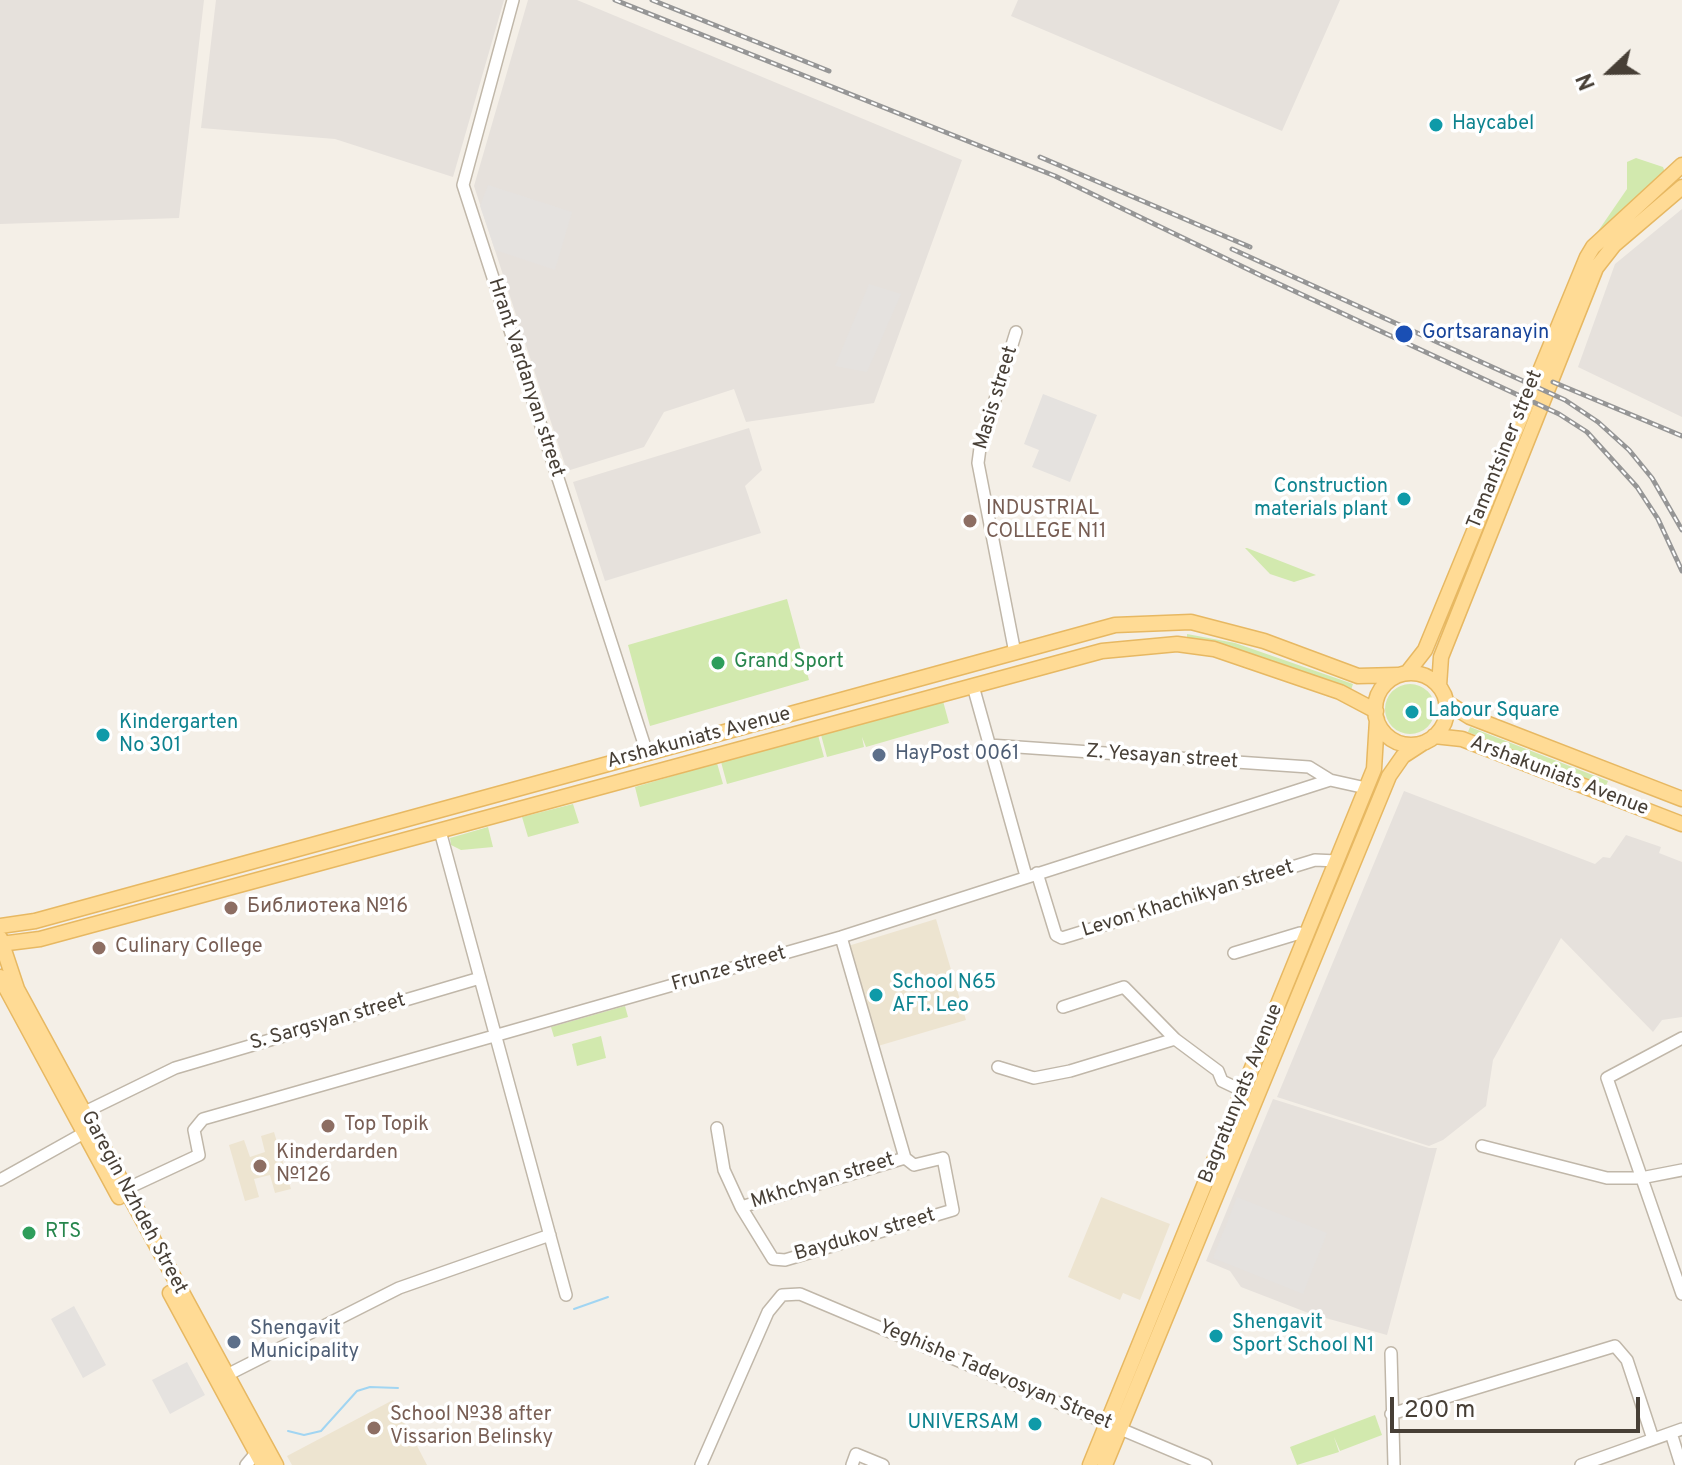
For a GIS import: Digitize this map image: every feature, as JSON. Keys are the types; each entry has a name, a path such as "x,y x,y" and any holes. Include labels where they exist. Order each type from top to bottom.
{"main road":[{"name":"Tamantsiner street","path":"1402,674 1425,650 1587,257 1593,247 1682,165"},
{"name":"Tamantsiner street","path":"1439,686 1441,657 1596,268 1614,245 1682,187"},
{"name":"Arshakuniats Avenue","path":"0,926 35,921 1115,625 1181,622 1214,627 1264,641 1358,676 1402,674"},
{"path":"1177,644 1173,630 1181,622"},
{"name":"Arshakuniats Avenue","path":"1,942 40,939 1102,651 1177,644 1249,660 1340,692 1376,716"},
{"path":"1015,653 1019,673"},
{"path":"1402,674 1424,676 1439,686 1446,702 1445,721 1429,739 1401,743 1390,738 1376,716 1379,694 1402,674"},
{"name":"Arshakuniats Avenue","path":"1446,702 1470,717 1682,799"},
{"name":"Bagratunyats Avenue","path":"1105,1465 1114,1426 1243,1091 1374,769 1376,716"},
{"name":"Arshakuniats Avenue","path":"1429,739 1462,739 1682,824"},
{"name":"Bagratunyats Avenue","path":"1090,1465 1114,1426 1389,776 1403,756 1429,739"},
{"path":"647,753 652,773"},
{"path":"1615,798 1612,785 1623,776"},
{"path":"261,859 254,871 268,877"},
{"path":"233,866 242,875 237,886"},
{"name":"Garegin Nzhdeh Street","path":"1,942 17,989 225,1376 260,1448 263,1465"},
{"name":"Garegin Nzhdeh Street","path":"0,977 260,1448 276,1465"}],"street":[{"name":"Hrant Vardanyan street","path":"513,0 463,185 647,753"},
{"name":"Masis street","path":"1015,653 978,463 1016,332"},
{"path":"973,686 1031,874"},
{"name":"Z. Yesayan street","path":"989,745 1309,767 1330,780"},
{"path":"1330,780 1366,788"},
{"name":"Frunze street","path":"126,1189 199,1155 194,1130 203,1119 841,937 1330,780"},
{"path":"440,831 566,1295"},
{"name":"Levon Khachikyan street","path":"1031,874 1056,935 1062,938 1315,860 1337,861"},
{"path":"1234,953 1300,933 1306,936"},
{"path":"841,937 905,1158"},
{"name":"S. Sargsyan street","path":"85,1112 175,1068 480,978"},
{"path":"1063,1007 1124,987 1175,1039 1218,1071 1222,1081 1243,1091"},
{"path":"1682,1038 1607,1078 1682,1294"},
{"path":"998,1067 1034,1078 1070,1071 1175,1039"},
{"name":"Baydukov street","path":"717,1128 724,1170 741,1207 773,1259 785,1260 951,1211 954,1207 943,1158"},
{"path":"0,1180 84,1133"},
{"path":"1482,1146 1607,1178 1641,1178 1682,1170"},
{"name":"Mkhchyan street","path":"741,1207 905,1158 914,1165 943,1158"},
{"path":"225,1376 399,1288 550,1235"},
{"name":"Yeghishe Tadevosyan Street","path":"701,1465 768,1312 782,1295 800,1295 1206,1465"},
{"path":"1391,1414 1615,1346 1627,1360 1653,1439"},
{"path":"1391,1353 1394,1465"},
{"path":"1581,1465 1677,1431 1681,1465"},
{"path":"246,1465 260,1448"},
{"path":"854,1460 883,1465"}],"shaded area":[{"path":"0,0 204,0 179,218 0,224"},
{"path":"216,0 504,0 453,177 335,139 201,128"},
{"path":"528,0 577,0 962,160 874,403 746,422 734,389 664,412 644,447 567,471 474,186"},
{"path":"1018,0 1340,0 1282,131 1011,16"},
{"path":"488,185 572,212 555,270 495,250 480,206"},
{"path":"1682,209 1682,417 1578,367 1615,264"},
{"path":"869,284 901,294 867,372 835,366"},
{"path":"1043,394 1097,415 1070,482 1032,467 1039,450 1024,444"},
{"path":"749,428 762,470 745,486 761,533 605,581 573,482"},
{"path":"1404,791 1595,864 1603,857 1610,858 1626,835 1661,847 1659,853 1682,862 1682,1017 1662,1020 1653,1032 1561,938 1493,1060 1486,1106 1443,1140 1429,1146 1277,1097"},
{"path":"936,919 966,1020 878,1046 848,946"},
{"path":"1273,1099 1437,1148 1387,1335 1311,1314 1241,1287 1230,1271 1206,1261"},
{"name":"Kinderdarden №126","path":"274,1132 291,1189 275,1193 270,1175 254,1179 259,1197 245,1201 229,1145 244,1140 250,1157 265,1152 261,1136"},
{"path":"1101,1197 1170,1224 1140,1300 1123,1293 1120,1300 1068,1277"},
{"path":"1237,1197 1327,1233 1303,1294 1213,1258"},
{"path":"74,1306 106,1365 83,1378 51,1319"},
{"path":"187,1362 205,1395 170,1414 152,1380"},
{"name":"School №38 after Vissarion Belinsky","path":"393,1400 427,1465 292,1465 287,1456"}],"green space":[{"path":"1636,158 1663,167 1665,172 1594,237 1627,189 1627,162"},
{"path":"1245,548 1316,575 1294,582 1270,574"},
{"name":"Grand Sport","path":"787,599 809,680 650,726 628,645"},
{"path":"1187,634 1235,643 1353,684 1351,690 1233,649 1187,640"},
{"path":"1410,684 1428,691 1435,709 1428,727 1410,734 1392,727 1385,709 1392,691"},
{"path":"943,701 949,723 866,747 862,737 864,747 827,757 821,735"},
{"path":"1470,727 1608,781 1606,786 1468,732"},
{"path":"818,735 824,757 727,784 721,762"},
{"path":"717,763 723,784 640,807 635,787"},
{"path":"573,804 579,823 528,837 522,817"},
{"path":"488,827 493,847 461,850 451,845 450,838"},
{"path":"625,1006 628,1017 554,1037 551,1027"},
{"path":"601,1036 606,1058 577,1066 572,1044"},
{"path":"1375,1415 1382,1435 1340,1451 1334,1437 1339,1452 1297,1465 1290,1447"}],"waterway":[{"path":"574,1309 608,1297"},
{"path":"288,1431 304,1435 321,1431 357,1391 370,1387 398,1388"}],"railway":[{"path":"615,0 1055,176 1559,414 1587,432 1637,487 1658,519 1682,571"},
{"path":"652,0 829,71"},
{"path":"1040,157 1250,247"},
{"path":"1232,249 1565,400 1598,422 1629,450 1652,478 1682,530"},
{"path":"1553,382 1682,436"}],"place":[{"name":"Haycabel","path":"1436,125"},
{"name":"Gortsaranayin","path":"1404,334"},
{"name":"Construction materials plant","path":"1404,499"},
{"name":"INDUSTRIAL COLLEGE N11","path":"970,521"},
{"name":"Grand Sport","path":"718,663"},
{"name":"Labour Square","path":"1412,712"},
{"name":"Kindergarten No 301","path":"103,735"},
{"name":"HayPost 0061","path":"879,755"},
{"name":"Библиотека №16","path":"231,908"},
{"name":"Culinary College","path":"99,948"},
{"name":"School N65 AFT. Leo","path":"876,995"},
{"name":"Top Topik","path":"328,1126"},
{"name":"Kinderdarden №126","path":"260,1166"},
{"name":"RTS","path":"29,1233"},
{"name":"Shengavit Sport School N1","path":"1216,1336"},
{"name":"Shengavit Municipality","path":"234,1342"},
{"name":"UNIVERSAM","path":"1035,1424"},
{"name":"School №38 after Vissarion Belinsky","path":"374,1428"}]}
